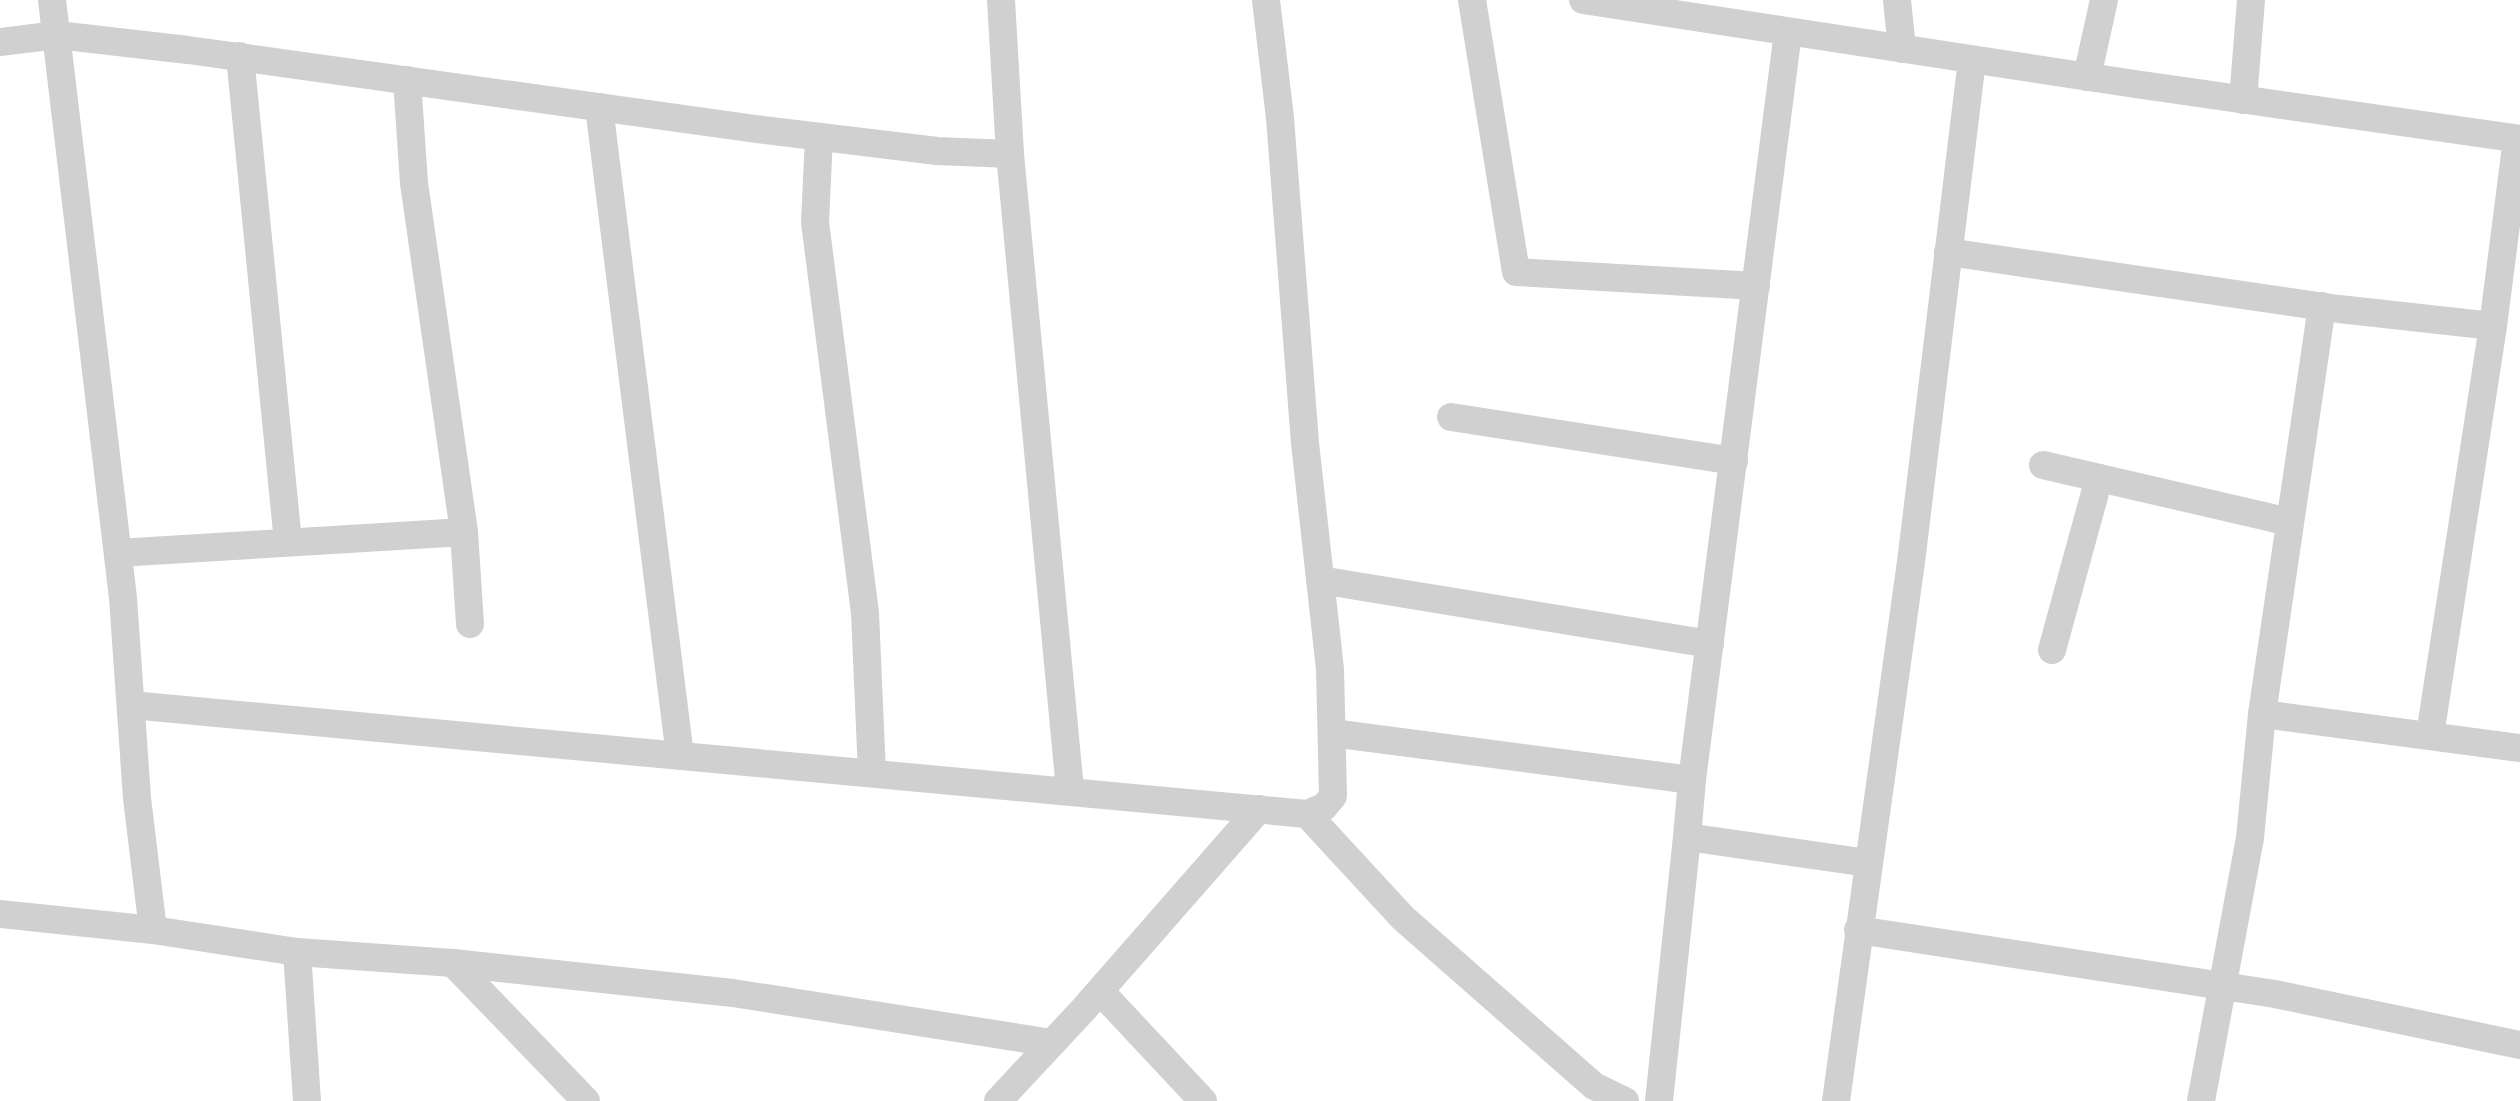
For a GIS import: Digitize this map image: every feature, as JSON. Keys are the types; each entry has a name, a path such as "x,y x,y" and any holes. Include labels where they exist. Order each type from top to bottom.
{"street":[{"path":"52,0 118,553 137,798 153,930"},
{"path":"1001,0 1010,154 1070,790"},
{"path":"130,706 1070,790 1307,814 1324,807 1333,796 1330,669 1305,442 1280,118 1266,0"},
{"path":"1472,0 1516,272 1756,286"},
{"path":"1583,0 1972,60 2519,139 2493,326 2430,734"},
{"path":"1898,0 1902,49"},
{"path":"2087,77 2104,0"},
{"path":"2243,100 2251,0"},
{"path":"1659,1101 1692,780 1788,32"},
{"path":"0,42 56,35 240,56 819,137 937,151 1010,154"},
{"path":"240,56 288,542"},
{"path":"1836,1101 1858,930 1911,562 1972,60"},
{"path":"407,80 414,184 464,532 470,624"},
{"path":"599,107 680,756"},
{"path":"819,137 815,222 865,613 872,773"},
{"path":"1948,252 2322,306 2493,326"},
{"path":"2201,1101 2250,838 2262,714 2322,306"},
{"path":"1451,417 1734,461"},
{"path":"2044,465 2290,522"},
{"path":"2052,650 2099,478"},
{"path":"118,553 464,532"},
{"path":"1320,580 1710,644"},
{"path":"2262,714 2430,734 2520,748"},
{"path":"1332,733 1692,780"},
{"path":"998,1101 1100,991 1259,809"},
{"path":"1307,814 1403,918 1594,1086 1624,1101"},
{"path":"1687,837 1868,863"},
{"path":"0,914 153,930 297,952 453,963 734,993 1052,1043"},
{"path":"1858,930 2275,994 2520,1045"},
{"path":"297,952 307,1101"},
{"path":"453,963 586,1101"},
{"path":"1100,991 1202,1101"}]}
